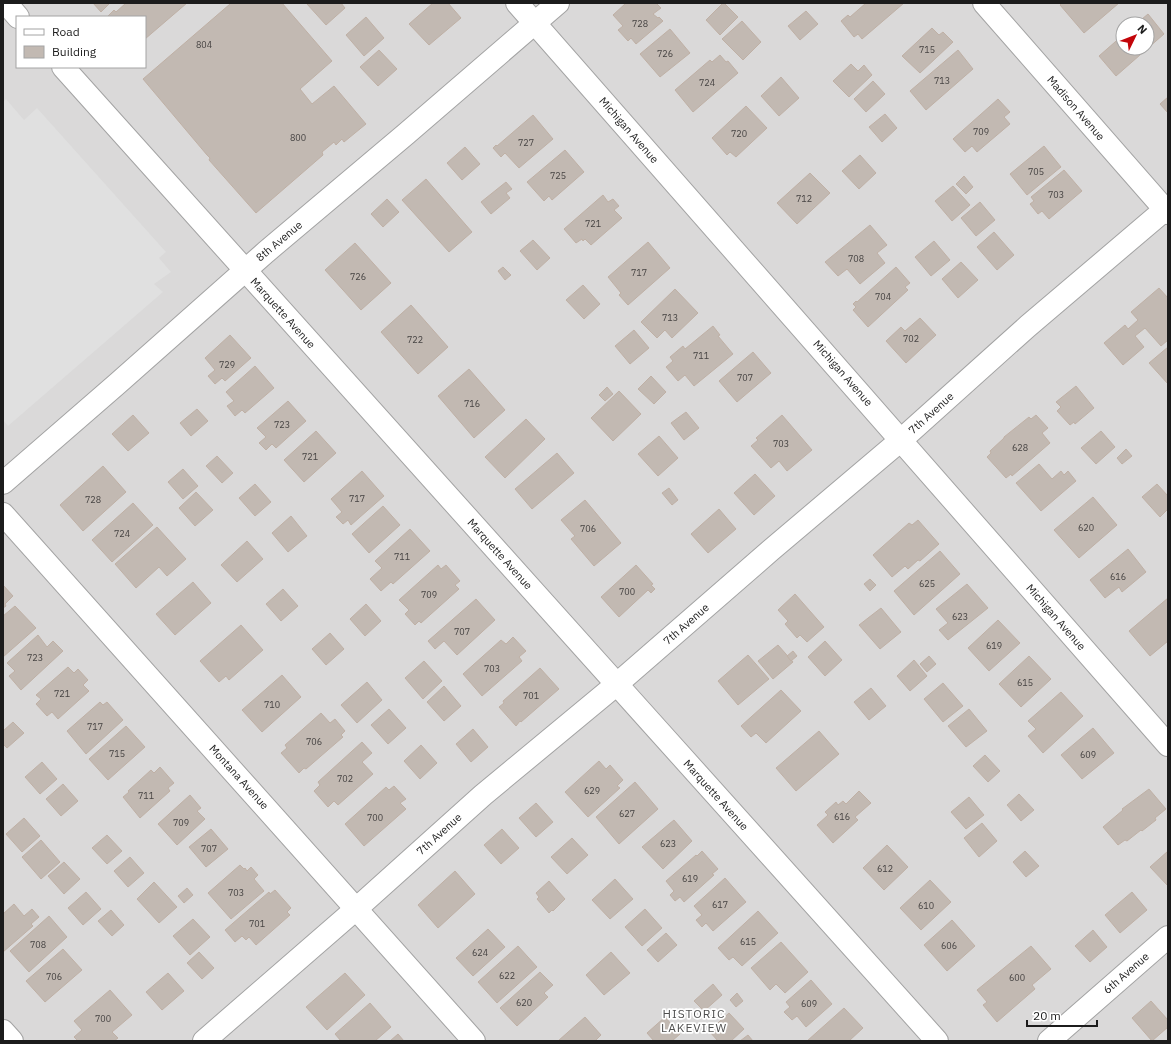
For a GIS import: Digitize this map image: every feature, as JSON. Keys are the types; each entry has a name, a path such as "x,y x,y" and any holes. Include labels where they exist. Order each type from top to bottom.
{"street":[{"path":"6,3 17,16"},
{"name":"Michigan Avenue","path":"517,3 1168,745"},
{"name":"8th Avenue","path":"3,482 117,384 266,252 558,3"},
{"name":"Madison Avenue","path":"984,3 1167,210"},
{"name":"Marquette Avenue","path":"64,68 936,1041"},
{"name":"7th Avenue","path":"204,1041 356,909 483,795 617,684 770,550 901,440 1028,326 1167,210"},
{"name":"Montana Avenue","path":"3,514 474,1041"},
{"name":"6th Avenue","path":"1049,1041 1168,937"},
{"path":"3,1031 12,1041"}],"shaded area":[{"path":"3,3 1168,3 1168,1041 3,1041"},
{"path":"6,99 24,120 37,108 166,252 159,258 171,272 154,284 163,292 8,426 3,420 3,102"}],"building":[{"path":"93,3 110,3 101,12"},
{"path":"126,3 187,3 146,38 146,16 108,16 114,10 116,12"},
{"path":"229,3 282,3 332,61 300,89 312,104 334,86 366,124 344,142 342,139 336,145 334,142 322,152 323,155 256,213 209,160 210,158 143,79 230,4"},
{"path":"341,3 345,8 326,25 307,4"},
{"path":"433,3 448,3 461,18 429,45 409,24"},
{"path":"626,3 656,3 661,8 653,14 663,21 636,44 631,38 628,41 618,30 623,26 613,15"},
{"path":"723,3 738,17 720,35 706,20"},
{"path":"866,3 904,3 862,39 858,34 854,37 841,21 848,15 850,17"},
{"path":"1062,3 1119,3 1084,33 1060,5"},
{"path":"806,11 818,24 800,40 788,26"},
{"path":"366,17 384,38 364,56 346,35"},
{"path":"742,21 761,42 743,60 722,39"},
{"path":"1155,23 1164,34 1155,42"},
{"path":"932,28 939,35 943,32 953,42 920,73 902,56"},
{"path":"670,29 690,53 660,77 640,54"},
{"path":"1115,42 1115,56 1139,56 1116,76 1099,56"},
{"path":"379,50 397,69 378,86 360,67"},
{"path":"958,50 973,69 926,110 910,91"},
{"path":"720,55 726,62 728,61 738,73 693,112 675,90 710,60 712,62"},
{"path":"851,64 858,71 864,65 872,75 849,97 833,81"},
{"path":"781,77 799,98 779,116 761,96"},
{"path":"873,81 885,94 866,112 854,99"},
{"path":"1168,97 1168,113 1160,104"},
{"path":"998,99 1010,112 1004,117 1010,124 977,152 972,146 965,152 953,139"},
{"path":"746,106 767,128 736,157 730,152 727,155 712,138"},
{"path":"885,114 897,128 882,142 869,127"},
{"path":"533,115 553,139 519,168 505,153 501,157 493,148"},
{"path":"1044,146 1061,167 1027,195 1010,174"},
{"path":"465,147 480,164 462,180 447,163"},
{"path":"565,150 584,172 552,200 549,196 544,201 527,182"},
{"path":"860,155 876,173 859,189 842,171"},
{"path":"1064,170 1082,191 1049,219 1042,211 1038,214 1030,204 1034,201 1031,197"},
{"path":"810,173 830,193 797,224 777,203"},
{"path":"964,176 973,187 966,194 956,184"},
{"path":"426,179 472,232 449,252 402,200"},
{"path":"506,182 512,189 506,193 510,198 491,214 481,202"},
{"path":"953,186 970,205 952,221 935,201"},
{"path":"603,195 608,202 613,199 619,206 614,210 622,218 591,245 585,239 583,241 582,239 576,243 564,229"},
{"path":"387,199 399,212 383,227 371,214"},
{"path":"980,202 995,220 976,236 961,218"},
{"path":"870,225 887,245 877,253 885,263 860,284 847,269 838,276 825,262"},
{"path":"994,232 1014,255 997,270 977,247"},
{"path":"533,240 550,258 537,270 520,251"},
{"path":"934,241 950,260 931,276 915,257"},
{"path":"648,242 670,268 628,305 619,295 621,293 608,277"},
{"path":"355,243 391,283 361,310 325,270"},
{"path":"961,262 978,280 958,298 942,279"},
{"path":"503,267 511,275 505,280 498,271"},
{"path":"896,267 910,283 905,287 908,290 868,327 853,310 856,307 853,304"},
{"path":"583,285 600,304 584,319 566,300"},
{"path":"1159,288 1168,298 1168,340 1161,346 1145,328 1135,336 1144,347 1123,365 1104,343 1125,325 1128,329 1138,320 1131,312"},
{"path":"675,289 698,313 672,338 665,330 657,338 641,322"},
{"path":"411,305 448,347 418,374 381,332"},
{"path":"920,318 936,335 906,363 886,341 901,327 905,331"},
{"path":"713,326 720,335 718,336 733,354 694,386 685,375 678,381 666,367 673,361 670,357 683,346 685,349"},
{"path":"634,330 649,348 630,364 615,346"},
{"path":"230,335 251,358 225,381 222,378 215,384 208,376 215,370 205,358"},
{"path":"1168,347 1168,384 1149,363"},
{"path":"753,352 771,373 737,402 719,381"},
{"path":"255,366 274,388 245,413 242,410 235,416 227,406 234,401 226,392"},
{"path":"469,369 505,410 474,438 438,396"},
{"path":"651,376 666,392 654,404 638,389"},
{"path":"1076,386 1094,408 1075,424 1074,422 1070,425 1057,411 1061,407 1056,402"},
{"path":"607,387 613,394 605,401 599,395"},
{"path":"619,391 641,414 613,441 591,418"},
{"path":"288,401 306,421 276,448 272,444 266,450 259,443 266,437 257,428"},
{"path":"197,409 208,421 191,436 180,423"},
{"path":"686,412 699,428 684,440 671,423"},
{"path":"133,415 149,433 128,451 112,434"},
{"path":"782,415 812,450 787,471 779,461 771,468 751,446 758,440 756,438"},
{"path":"1036,415 1048,428 1042,433 1050,443 1012,476 1011,474 1006,478 987,457 991,453 990,451 1004,437 1029,417 1031,419"},
{"path":"526,419 545,439 505,478 485,457"},
{"path":"316,431 336,453 304,482 284,460"},
{"path":"1101,431 1115,447 1096,464 1081,448"},
{"path":"659,436 678,458 658,476 638,454"},
{"path":"1126,449 1132,456 1122,464 1117,458"},
{"path":"557,453 574,473 532,509 515,489"},
{"path":"217,456 233,473 222,483 206,466"},
{"path":"1039,464 1052,479 1061,471 1064,475 1068,471 1076,481 1041,511 1016,483"},
{"path":"103,466 126,492 83,531 60,505"},
{"path":"183,469 198,486 183,499 168,482"},
{"path":"362,471 384,496 351,525 348,520 343,524 336,517 342,512 331,499"},
{"path":"755,474 775,496 754,515 734,493"},
{"path":"255,484 271,502 255,516 239,498"},
{"path":"1157,484 1168,496 1168,509 1160,517 1142,497"},
{"path":"669,488 678,500 672,505 662,493"},
{"path":"196,492 213,510 195,526 179,508"},
{"path":"1093,497 1117,525 1079,558 1054,530"},
{"path":"585,500 621,543 594,566 571,539 575,536 561,520"},
{"path":"133,503 153,525 112,562 92,540"},
{"path":"383,506 400,525 369,553 352,534"},
{"path":"719,509 736,529 708,553 691,534"},
{"path":"291,516 307,536 288,552 272,533"},
{"path":"918,520 939,544 920,561 918,560 908,569 905,566 892,577 873,555 909,523 912,525"},
{"path":"157,527 186,559 167,576 159,567 136,588 115,564"},
{"path":"410,529 430,551 393,584 391,582 381,591 370,579 382,568 375,561"},
{"path":"247,541 263,559 237,582 221,565"},
{"path":"1128,549 1146,572 1122,592 1119,587 1105,598 1090,580"},
{"path":"940,551 960,574 914,615 894,591"},
{"path":"438,565 441,569 446,565 460,581 455,585 459,589 421,623 419,621 415,625 405,614 409,610 399,600"},
{"path":"636,565 653,584 651,585 655,589 651,593 648,590 619,617 601,597"},
{"path":"870,579 876,585 870,591 864,584"},
{"path":"193,582 211,603 175,635 156,614"},
{"path":"967,584 988,608 948,640 939,630 948,623 936,609"},
{"path":"3,585 13,596 3,608"},
{"path":"283,589 298,606 281,621 266,604"},
{"path":"795,594 824,627 807,642 800,635 797,638 785,624 788,621 778,610"},
{"path":"1168,598 1168,641 1150,656 1129,631"},
{"path":"476,599 495,620 457,655 444,641 435,649 428,641"},
{"path":"366,604 381,621 365,636 350,619"},
{"path":"15,606 36,628 3,657 3,616"},
{"path":"881,608 901,632 880,649 859,625"},
{"path":"998,620 1020,643 989,671 968,648"},
{"path":"241,625 263,650 229,680 226,676 219,682 200,661"},
{"path":"330,633 344,649 326,665 312,649"},
{"path":"38,635 47,647 53,641 63,651 21,690 9,676 15,671 7,663"},
{"path":"513,637 526,651 519,657 522,661 482,696 463,674 501,640 506,644"},
{"path":"825,641 842,660 825,676 808,657"},
{"path":"778,645 793,662 773,679 758,661"},
{"path":"793,651 797,656 791,661 787,656"},
{"path":"748,655 769,679 738,705 718,681"},
{"path":"929,656 936,664 927,672 920,664"},
{"path":"1029,656 1051,679 1021,707 999,684"},
{"path":"914,660 927,676 910,691 897,676"},
{"path":"424,661 442,681 423,699 405,678"},
{"path":"68,667 74,673 78,669 88,680 83,685 89,691 58,719 52,712 47,716 36,704 41,699 36,695"},
{"path":"540,668 559,689 516,726 499,707 504,703 503,701"},
{"path":"282,675 301,697 262,732 242,710"},
{"path":"367,682 382,700 357,723 341,705"},
{"path":"943,683 963,706 943,722 924,699"},
{"path":"444,686 461,706 444,721 427,702"},
{"path":"871,688 886,706 869,720 854,702"},
{"path":"781,690 801,711 766,743 756,733 751,737 741,726"},
{"path":"1061,692 1083,716 1043,753 1028,736 1036,729 1028,721"},
{"path":"100,702 103,705 107,702 123,720 86,754 67,731"},
{"path":"389,709 406,728 388,744 371,725"},
{"path":"969,709 987,731 966,747 948,726"},
{"path":"321,713 330,723 335,719 345,731 341,735 343,737 306,769 304,768 299,773 281,753 287,748 285,745"},
{"path":"13,722 24,733 7,748 3,744 3,731"},
{"path":"126,726 145,747 108,780 89,759"},
{"path":"1093,728 1114,753 1082,779 1061,755"},
{"path":"473,729 488,747 471,762 456,744"},
{"path":"819,731 839,754 796,791 776,768"},
{"path":"362,742 372,753 362,762 373,774 338,805 334,801 328,807 314,791 320,785 318,782"},
{"path":"421,745 437,763 420,779 404,761"},
{"path":"985,755 1000,771 988,782 973,766"},
{"path":"599,761 606,769 610,765 623,780 617,786 620,788 588,817 565,792"},
{"path":"42,762 57,779 40,794 25,777"},
{"path":"160,767 174,783 168,788 170,791 140,818 123,797 151,770 154,773"},
{"path":"635,782 658,809 619,844 596,817"},
{"path":"63,784 78,801 61,816 46,799"},
{"path":"394,786 406,799 400,803 406,809 364,846 345,824 386,787 389,790"},
{"path":"1149,789 1166,809 1155,818 1156,820 1142,831 1141,830 1127,841 1125,840 1118,845 1103,827 1123,810 1122,809"},
{"path":"859,791 871,803 855,817 858,820 833,843 817,825 828,815 825,812 836,802 838,805 843,801 846,804"},
{"path":"1019,794 1034,810 1021,821 1007,805"},
{"path":"190,795 201,808 197,811 205,819 177,845 158,824"},
{"path":"969,797 984,815 966,829 951,812"},
{"path":"536,803 553,822 536,837 519,818"},
{"path":"24,818 40,836 22,852 6,834"},
{"path":"674,820 692,841 663,869 642,847"},
{"path":"982,823 997,841 979,857 964,838"},
{"path":"211,829 228,849 206,867 189,847"},
{"path":"502,829 519,848 501,864 484,845"},
{"path":"107,835 122,851 107,864 92,848"},
{"path":"572,838 588,855 567,874 551,857"},
{"path":"41,840 60,862 41,879 22,857"},
{"path":"887,845 908,867 884,890 863,868"},
{"path":"702,851 718,869 712,874 714,875 684,902 680,897 675,901 670,895 674,891 666,881"},
{"path":"1025,851 1039,866 1026,877 1013,862"},
{"path":"1168,851 1168,886 1150,867"},
{"path":"130,857 144,873 128,887 114,871"},
{"path":"64,862 80,879 64,894 48,876"},
{"path":"240,865 247,871 251,867 258,875 254,879 264,891 231,919 208,893"},
{"path":"455,871 475,894 438,928 418,905"},
{"path":"725,878 746,902 713,931 706,923 702,927 696,920 702,915 694,906"},
{"path":"615,879 633,899 610,919 592,900"},
{"path":"930,880 951,902 921,930 900,908"},
{"path":"549,881 565,899 549,913 537,899 539,897 536,893"},
{"path":"154,882 177,907 159,923 137,899"},
{"path":"187,888 193,895 184,903 178,896"},
{"path":"275,890 291,908 287,912 290,915 256,945 249,937 246,940 242,936 235,942 225,930 269,892 270,894"},
{"path":"86,892 101,909 83,925 68,908"},
{"path":"1132,892 1147,910 1120,933 1105,915"},
{"path":"14,904 24,916 32,909 39,917 31,924 33,926 3,952 3,914"},
{"path":"645,909 662,928 642,946 625,927"},
{"path":"111,910 124,925 112,936 98,921"},
{"path":"758,911 778,933 742,966 733,957 729,960 718,948"},
{"path":"49,916 67,937 29,972 10,951"},
{"path":"193,919 210,937 190,955 173,936"},
{"path":"952,920 975,946 947,971 924,945"},
{"path":"488,929 505,947 473,976 456,958"},
{"path":"1093,930 1107,947 1090,962 1075,946"},
{"path":"666,933 677,945 658,962 647,950"},
{"path":"781,942 808,972 785,993 776,984 770,990 751,968"},
{"path":"518,946 537,967 497,1003 478,982"},
{"path":"1031,946 1051,969 1032,985 1035,989 997,1022 983,1005 987,1002 977,990"},
{"path":"63,949 82,970 45,1002 26,981"},
{"path":"199,952 214,968 202,979 187,963"},
{"path":"611,952 630,973 604,995 586,975"},
{"path":"540,972 553,985 544,993 548,997 517,1026 500,1008"},
{"path":"168,973 184,991 162,1010 146,992"},
{"path":"345,973 365,995 327,1030 306,1007"},
{"path":"811,980 832,1004 806,1027 797,1016 792,1020 784,1012 790,1007 786,1002"},
{"path":"713,984 722,995 704,1011 694,1001"},
{"path":"110,990 132,1015 112,1032 118,1038 114,1041 78,1041 74,1037 82,1030 74,1021"},
{"path":"737,993 743,1001 736,1007 730,1000"},
{"path":"1151,1001 1168,1020 1168,1027 1152,1041 1132,1018"},
{"path":"370,1003 391,1027 375,1041 341,1041 335,1034"},
{"path":"844,1008 863,1028 849,1041 807,1041"},
{"path":"729,1013 744,1029 731,1041 718,1041 709,1031"},
{"path":"585,1017 601,1035 595,1041 558,1041"},
{"path":"665,1017 680,1034 672,1041 654,1041 647,1033"},
{"path":"398,1034 404,1041 390,1041"},
{"path":"748,1035 753,1041 740,1041"}],"district":[{"name":"HISTORIC LAKEVIEW","path":"694,1020"}]}
